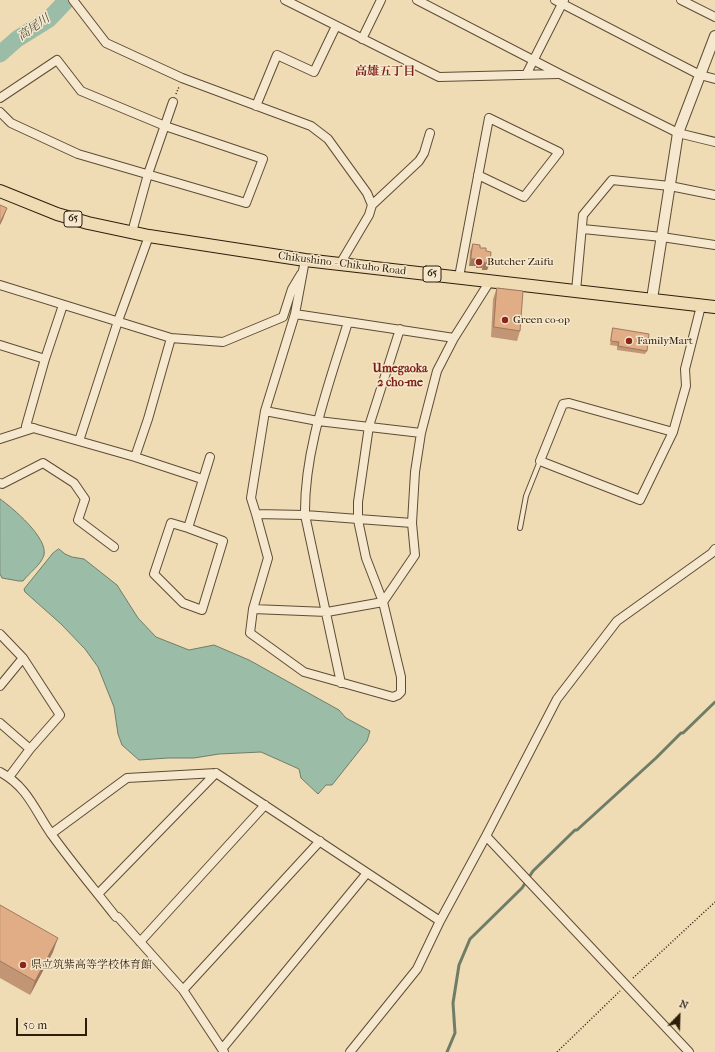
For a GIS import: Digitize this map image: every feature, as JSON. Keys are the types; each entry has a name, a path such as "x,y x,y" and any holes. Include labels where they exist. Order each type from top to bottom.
{"main road":[{"name":"Chikushino - Chikuho Road","path":"0,191 57,214 88,223 149,236 305,264 340,264 715,307"}],"street":[{"path":"73,0 106,43 182,78 311,126 328,139 367,193 372,205"},
{"path":"286,0 439,77 560,74"},
{"path":"362,39 381,0"},
{"path":"417,0 678,133 715,142"},
{"path":"554,0 563,2 700,75 715,79"},
{"path":"681,0 715,17"},
{"path":"526,75 563,2"},
{"path":"256,106 277,55 314,72 336,26"},
{"path":"652,299 678,133 715,36"},
{"path":"0,98 57,60 81,91 165,126 263,159 246,203 78,154 11,123 0,112"},
{"path":"132,232 148,174 173,102"},
{"path":"460,277 478,176 489,118 559,152 524,197 478,176"},
{"path":"340,264 369,215 372,205 424,154 430,133"},
{"path":"576,291 583,229 583,216 612,180 670,186 715,195"},
{"path":"583,229 662,237 715,245"},
{"path":"79,441 118,321 149,236"},
{"path":"305,264 295,314 265,411 251,498 268,558 253,609 250,633 304,672 393,697 398,695 400,692 401,677 383,602 366,558 358,520 359,496 369,426 400,329"},
{"path":"0,285 171,338 223,342 283,317 292,289 305,264"},
{"path":"253,609 327,612 383,602 415,555 412,523 415,472 420,433 437,370 454,338 490,281"},
{"path":"63,305 45,359 26,426 202,479"},
{"path":"673,432 569,403 563,404 540,461 640,500 673,432 686,386 685,369 701,306"},
{"path":"295,314 454,338"},
{"path":"341,683 305,515 305,496 307,477 318,421 348,322"},
{"path":"135,458 148,419 171,338"},
{"path":"0,344 45,359"},
{"path":"265,411 318,421 420,433"},
{"path":"0,439 34,428"},
{"path":"188,528 210,457"},
{"path":"0,483 2,484 43,463 74,483 85,499 78,520 114,547"},
{"path":"256,514 305,515 412,523"},
{"path":"171,523 188,528 223,540 202,610 183,603 154,574 171,523"},
{"path":"350,1052 416,969 557,699 617,621 712,553 715,549"},
{"path":"0,634 23,658 60,715 30,749 9,776"},
{"path":"0,686 23,658"},
{"path":"0,723 30,749"},
{"path":"0,772 9,776 33,802 51,834 116,917 183,990 223,1050 368,873"},
{"path":"51,834 127,778 216,773 440,922"},
{"path":"98,894 216,773"},
{"path":"140,942 265,805"},
{"path":"486,836 688,1052"},
{"path":"183,990 320,841"}],"lane":[{"path":"520,528 526,496 540,461"}],"path":[{"path":"173,102 182,78"},
{"path":"557,1052 626,984 715,902"}],"shaded area":[{"path":"0,499 21,516 41,540 44,548 44,555 42,559 23,581 2,578 0,574"},
{"path":"59,549 72,557 84,559 117,585 138,618 156,637 189,650 214,645 249,660 339,710 346,718 370,731 367,741 332,785 326,785 318,794 301,778 299,769 261,752 219,754 194,758 139,760 122,745 118,734 114,707 98,667 85,649 61,624 25,592 24,589 53,553"}],"building":[{"path":"0,205 7,208 0,223"},
{"path":"473,244 480,245 480,248 486,248 486,251 491,252 490,263 478,261 478,259 471,259"},
{"name":"Green co-op","path":"497,288 523,291 520,331 494,327"},
{"name":"FamilyMart","path":"613,328 649,334 647,351 618,346 619,342 611,341"},
{"name":"県立筑紫高等学校体育館","path":"0,905 58,938 35,981 0,961"}],"waterway":[{"name":"高尾川","path":"0,54 17,39 49,19 67,0"},
{"path":"447,1052 455,1033 453,1003 459,965 470,939 522,888 533,871 575,830 577,830 656,758 715,702"}],"place":[{"name":"Butcher Zaifu","path":"479,262"},
{"name":"Green co-op","path":"505,320"},
{"name":"FamilyMart","path":"629,341"},
{"name":"県立筑紫高等学校体育館","path":"23,965"}],"district":[{"name":"高雄五丁目","path":"385,72"},
{"name":"Umegaoka 2 cho-me","path":"400,376"}]}
